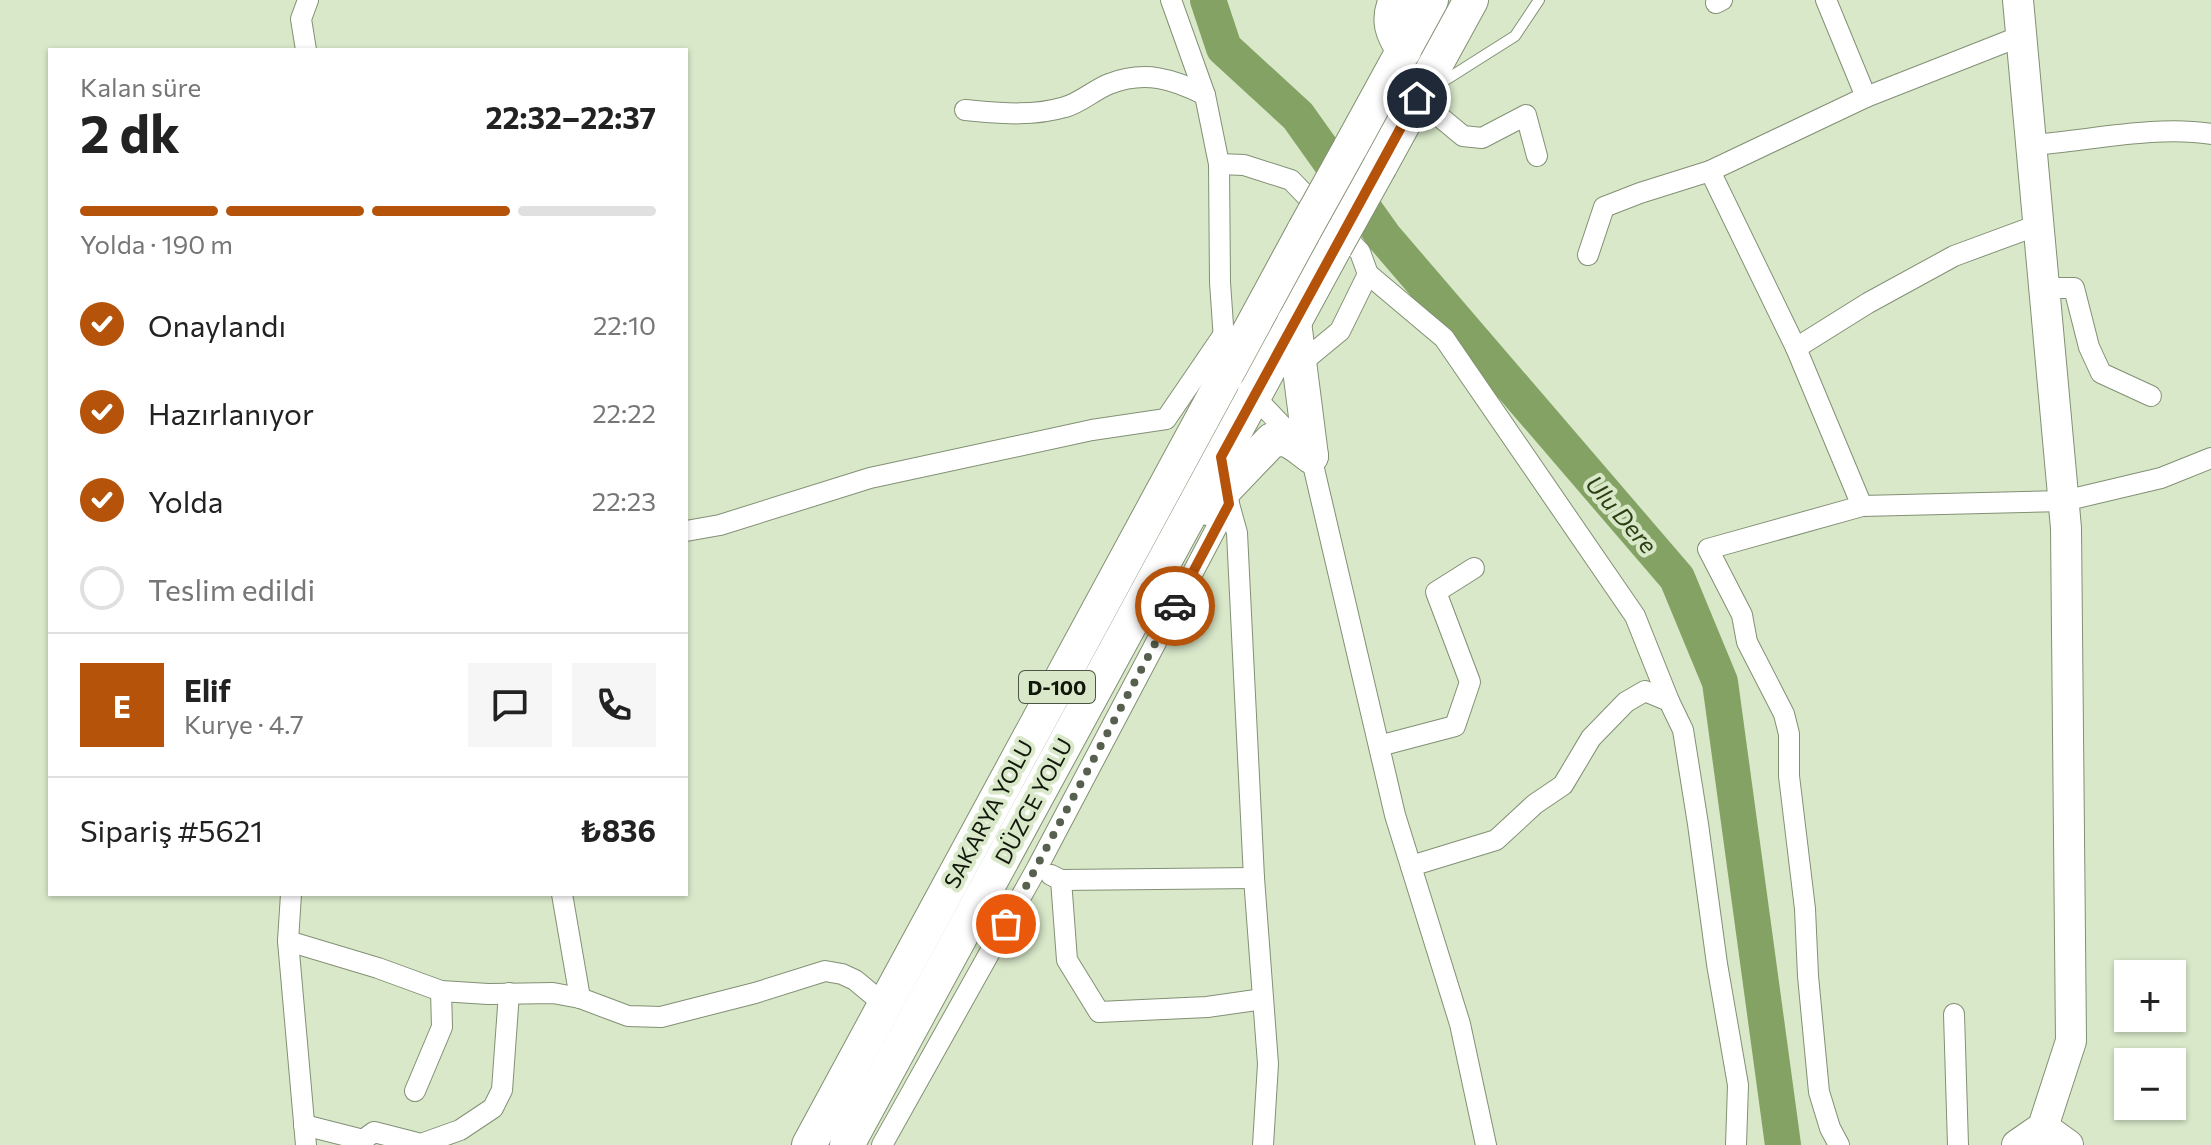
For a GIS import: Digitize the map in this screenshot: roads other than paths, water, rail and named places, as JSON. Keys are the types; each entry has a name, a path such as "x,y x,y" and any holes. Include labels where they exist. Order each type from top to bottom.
{"highway":[{"path":"1396,0 1390,16 1391,26 1404,51"},
{"path":"1404,51 1431,0"},
{"path":"1417,98 1471,0"},
{"name":"SAKARYA YOLU","path":"809,1145 1404,51"},
{"name":"DÜZCE YOLU","path":"847,1145 1172,544 1225,483 1254,395 1417,98"},
{"path":"1294,322 1311,456"},
{"path":"1225,483 1272,440 1288,440 1311,456"}],"main road":[{"path":"2018,0 2064,501 2071,1041 2039,1136"},
{"path":"2017,1145 2039,1136 2068,1145"}],"street":[{"path":"306,48 301,19 308,0"},
{"path":"1171,0 1205,95 1219,164 1226,374 1254,395 1311,456 1395,815 1460,1024 1486,1145"},
{"path":"1826,0 1866,97"},
{"path":"1588,255 1604,207 1710,171 1866,97 2021,36"},
{"path":"965,110 1020,115 1067,107 1110,83 1145,76 1174,80 1205,95"},
{"path":"1417,98 1463,136 1482,138 1526,115 1537,156"},
{"path":"2031,145 2145,132 2211,134"},
{"path":"1219,164 1244,165 1291,180 1360,252 1368,274 1444,338 1635,616 1683,730 1738,1085 1736,1145"},
{"path":"1710,171 1796,348 1862,506"},
{"path":"1796,348 1868,303 1954,256 2038,225"},
{"path":"1300,364 1340,331 1368,274"},
{"path":"2044,288 2074,288 2089,347 2101,373 2151,396"},
{"path":"688,531 720,525 870,478 1092,430 1166,419 1224,334"},
{"path":"1839,1145 1830,1128 1819,1092 1805,909 1789,776 1789,734 1784,714 1747,642 1742,615 1708,549 1862,506 2064,501 2161,478 2211,458"},
{"path":"882,1145 1037,868 1225,483"},
{"path":"1225,483 1237,533 1254,878 1268,1064 1263,1145"},
{"path":"1379,746 1455,726 1470,682 1436,592 1474,568"},
{"path":"1411,866 1496,840 1535,804 1563,785 1591,738 1626,702 1645,691 1669,701"},
{"path":"1037,868 1061,880 1254,878"},
{"path":"1061,880 1067,960 1099,1012 1207,1007 1263,999"},
{"path":"291,896 288,941 305,1135 363,1140 374,1132 421,1144 460,1130 493,1108 502,1090 509,993"},
{"path":"562,896 580,998"},
{"path":"288,941 441,991 553,993 580,998 628,1016 661,1017 825,971 855,980 885,1005"},
{"path":"415,1091 442,1027 441,991"},
{"path":"1954,1014 1958,1145"}],"lane":[{"path":"1417,98 1515,36 1539,0"}],"waterway":[{"name":"Ulu Dere","path":"1208,0 1224,48 1298,116 1384,237 1677,578 1720,682 1783,1145"}]}
